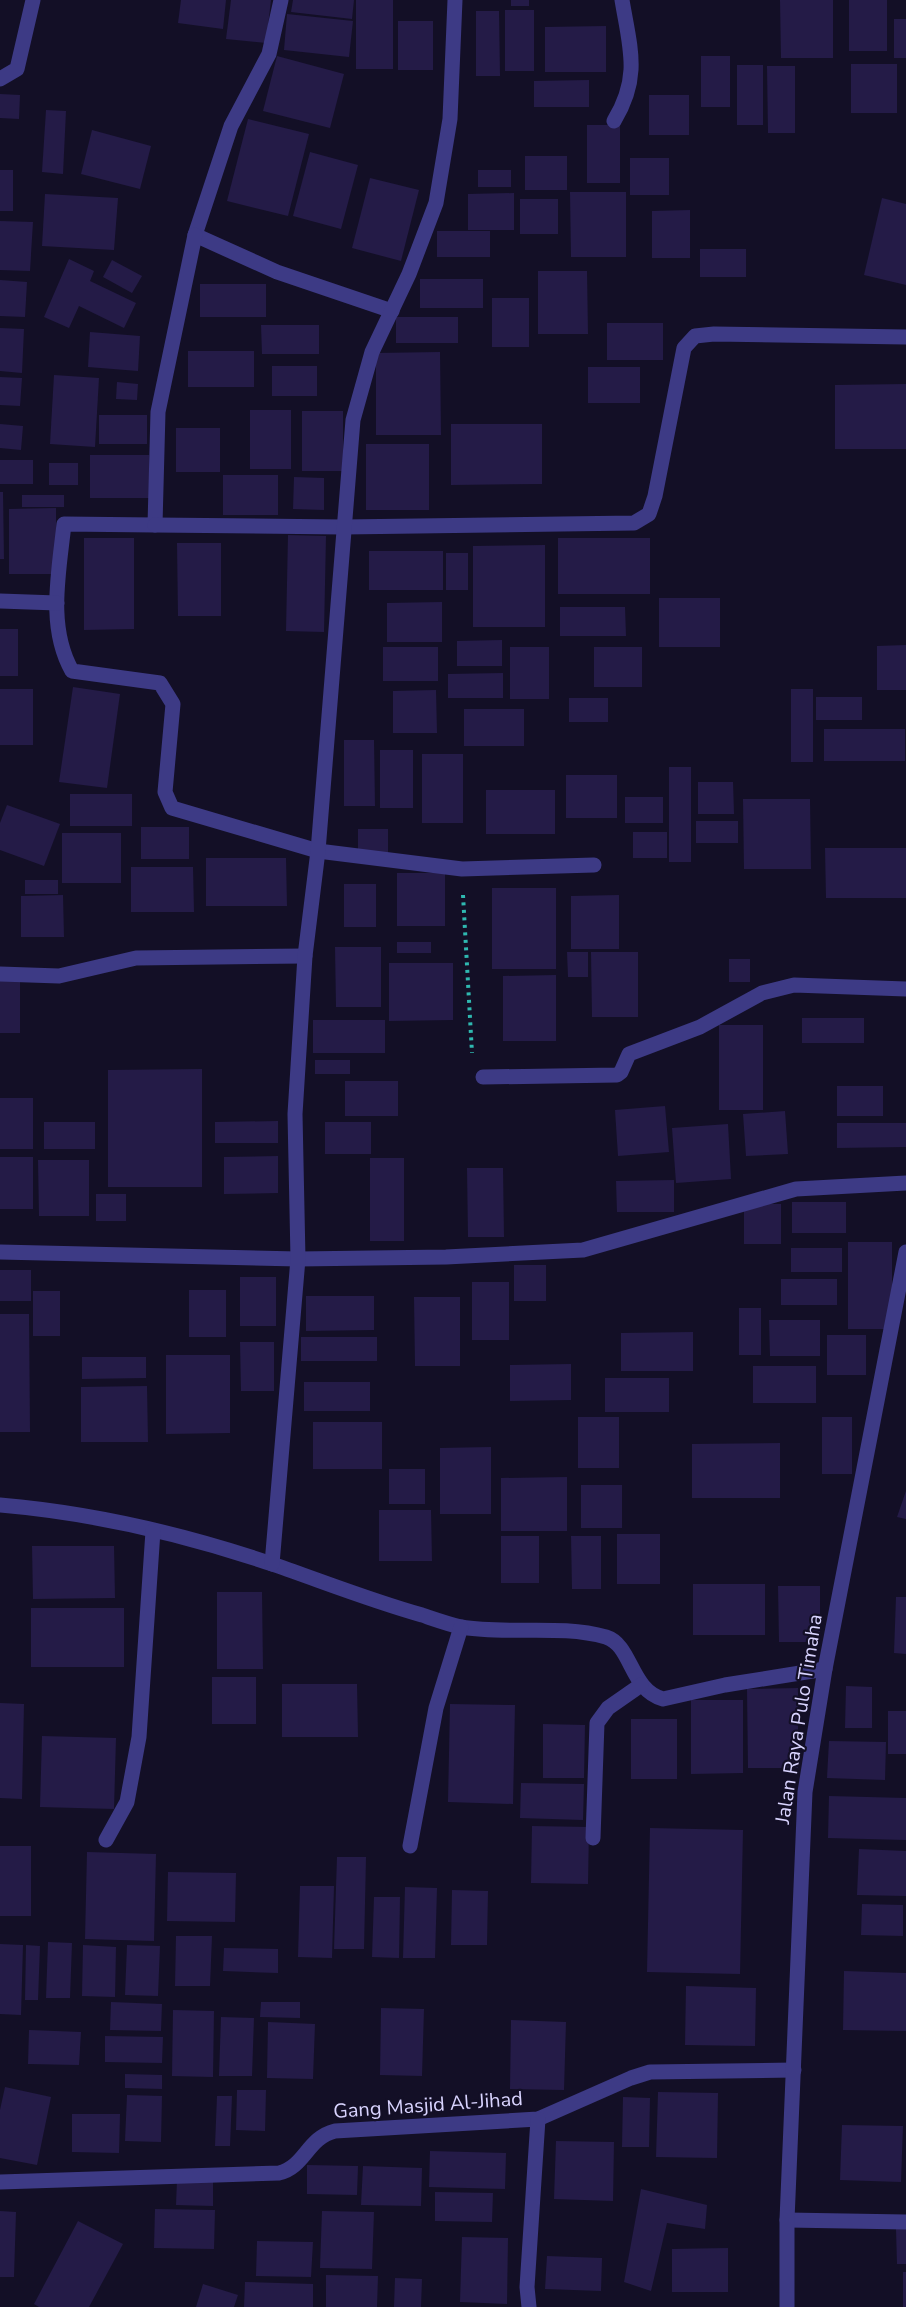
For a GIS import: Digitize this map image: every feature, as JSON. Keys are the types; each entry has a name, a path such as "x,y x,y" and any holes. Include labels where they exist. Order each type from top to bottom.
{"street":[{"path":"0,79 17,69 33,0"},
{"path":"155,525 158,412 195,235 231,126 269,54 281,0"},
{"path":"273,1564 298,1259 295,1114 305,956 318,851 353,420 372,352 409,274 436,203 450,119 455,0"},
{"path":"614,121 626,101 631,78 632,61 622,0"},
{"path":"195,235 277,272 392,311"},
{"path":"594,865 462,869 318,851 172,808 165,792 173,704 160,683 72,670 62,652 57,603 64,524 343,527 634,523 648,514 655,496 684,348 695,336 714,334 906,337"},
{"path":"0,601 57,603"},
{"path":"0,974 59,976 136,958 305,956"},
{"path":"483,1077 617,1075 621,1072 629,1054 700,1028 776,987 794,985 906,989"},
{"path":"0,1252 298,1259 446,1257 583,1250 796,1189 906,1183"},
{"name":"Jalan Raya Pulo Timaha","path":"788,2307 787,2220 797,1932 805,1792 825,1669 906,1252"},
{"path":"0,1505 56,1510 153,1531 273,1564 380,1603 461,1627 556,1631 605,1637 618,1646 641,1685 655,1697 672,1699 725,1685 825,1669"},
{"path":"106,1840 127,1802 139,1737 153,1531"},
{"path":"410,1846 436,1708 461,1627"},
{"path":"593,1838 597,1722 608,1708 641,1685"},
{"name":"Gang Masjid Al-Jihad","path":"0,2182 279,2173 294,2166 318,2136 335,2131 538,2119 631,2078 650,2072 794,2070"},
{"path":"528,2307 527,2287 538,2119"},
{"path":"787,2220 906,2222"}],"path":[{"path":"462,869 473,1066 483,1077"}],"building":[{"path":"181,0 226,0 223,29 178,23"},
{"path":"231,0 271,0 266,43 226,39"},
{"path":"293,0 354,0 352,19 291,12"},
{"path":"356,0 393,0 393,69 356,69"},
{"path":"511,0 529,0 529,6 511,6"},
{"path":"780,0 833,0 833,58 781,58"},
{"path":"849,0 887,0 887,51 849,51"},
{"path":"505,10 534,10 534,71 505,71"},
{"path":"476,11 499,11 500,76 476,76"},
{"path":"287,14 353,21 349,57 284,50"},
{"path":"894,19 906,19 906,58 894,58"},
{"path":"398,21 433,21 433,70 398,70"},
{"path":"606,26 606,72 545,72 545,27"},
{"path":"277,56 344,74 330,128 263,111"},
{"path":"701,56 730,56 730,107 701,107"},
{"path":"851,64 897,64 897,113 851,113"},
{"path":"737,65 763,65 763,125 737,125"},
{"path":"767,66 795,66 795,133 768,133"},
{"path":"589,80 589,107 534,107 534,81"},
{"path":"0,94 20,95 19,119 0,118"},
{"path":"649,95 689,95 689,135 649,135"},
{"path":"46,110 66,111 63,174 42,172"},
{"path":"248,119 309,134 288,216 227,201"},
{"path":"587,125 620,125 620,183 587,183"},
{"path":"92,130 151,146 140,189 81,174"},
{"path":"310,152 358,165 341,229 293,216"},
{"path":"525,156 567,156 567,190 525,190"},
{"path":"630,158 669,158 669,195 630,195"},
{"path":"0,170 13,170 13,211 0,211"},
{"path":"478,170 511,170 511,187 478,187"},
{"path":"370,178 419,190 401,261 352,248"},
{"path":"570,192 626,192 626,257 571,257"},
{"path":"514,193 514,230 468,230 468,194"},
{"path":"45,194 118,198 114,250 42,246"},
{"path":"882,198 906,204 906,285 864,275"},
{"path":"520,199 558,199 558,234 520,234"},
{"path":"690,210 690,258 652,258 652,211"},
{"path":"0,221 33,222 30,271 0,270"},
{"path":"437,231 490,231 490,257 437,257"},
{"path":"700,249 746,249 746,277 700,277"},
{"path":"69,259 94,271 90,281 136,303 124,328 79,306 69,328 44,317"},
{"path":"112,260 142,276 132,293 103,277"},
{"path":"538,271 587,271 588,334 538,334"},
{"path":"420,279 483,279 483,308 420,308"},
{"path":"0,280 27,282 25,317 0,316"},
{"path":"200,284 266,284 266,317 200,317"},
{"path":"492,298 529,298 529,347 492,347"},
{"path":"396,317 458,317 458,343 396,343"},
{"path":"607,323 663,323 663,360 607,360"},
{"path":"261,325 319,325 319,354 262,354"},
{"path":"0,328 24,329 22,373 0,371"},
{"path":"90,332 140,336 138,371 88,367"},
{"path":"188,351 254,351 254,387 188,387"},
{"path":"440,352 441,435 376,435 376,353"},
{"path":"272,366 317,366 317,396 272,396"},
{"path":"588,367 640,367 640,403 588,403"},
{"path":"54,375 99,378 95,447 50,444"},
{"path":"0,377 22,378 20,406 0,405"},
{"path":"117,382 138,384 137,400 116,399"},
{"path":"906,384 906,449 835,449 835,385"},
{"path":"250,410 291,410 291,469 250,469"},
{"path":"302,411 343,411 343,471 302,471"},
{"path":"99,415 147,415 147,444 99,444"},
{"path":"0,424 23,426 21,450 0,448"},
{"path":"451,424 542,424 542,484 451,485"},
{"path":"176,428 220,428 220,472 176,472"},
{"path":"366,444 429,444 429,510 366,510"},
{"path":"90,455 149,455 150,498 90,498"},
{"path":"0,460 33,460 33,484 0,484"},
{"path":"49,463 78,463 78,485 49,485"},
{"path":"223,475 278,475 278,515 223,515"},
{"path":"294,477 324,478 324,510 293,509"},
{"path":"0,492 3,492 4,559 0,559"},
{"path":"22,495 64,495 64,507 22,507"},
{"path":"56,508 56,574 9,574 9,509"},
{"path":"288,535 326,536 324,632 286,631"},
{"path":"84,538 134,538 134,629 84,630"},
{"path":"558,538 650,538 650,594 558,594"},
{"path":"177,543 221,543 221,616 178,616"},
{"path":"545,545 545,627 473,627 473,546"},
{"path":"369,551 443,551 443,590 369,590"},
{"path":"446,553 468,553 468,590 446,590"},
{"path":"659,598 720,598 720,647 659,647"},
{"path":"442,602 442,642 387,642 387,603"},
{"path":"560,607 625,607 626,636 560,636"},
{"path":"0,629 18,629 18,676 0,676"},
{"path":"502,640 502,666 457,666 457,641"},
{"path":"906,645 906,690 877,690 877,646"},
{"path":"383,647 438,647 438,681 383,681"},
{"path":"510,647 549,647 549,699 510,699"},
{"path":"594,647 642,647 642,687 594,687"},
{"path":"503,673 503,698 448,698 448,674"},
{"path":"73,687 120,694 107,788 59,782"},
{"path":"0,689 33,689 33,745 0,745"},
{"path":"791,689 813,689 813,762 791,762"},
{"path":"436,690 437,733 393,733 393,691"},
{"path":"816,697 862,697 862,720 816,720"},
{"path":"569,698 608,698 608,722 569,722"},
{"path":"464,709 524,709 524,746 464,746"},
{"path":"824,729 905,729 905,761 824,761"},
{"path":"344,740 374,740 375,806 344,806"},
{"path":"380,750 413,750 413,808 380,808"},
{"path":"422,754 463,754 463,823 422,823"},
{"path":"669,767 691,767 691,862 669,862"},
{"path":"566,775 617,775 617,818 566,818"},
{"path":"698,782 733,782 734,814 698,814"},
{"path":"486,790 555,790 555,834 486,834"},
{"path":"70,794 132,794 132,826 70,826"},
{"path":"625,797 663,797 663,823 625,823"},
{"path":"743,799 810,799 811,869 744,869"},
{"path":"7,805 60,824 44,866 0,850 0,823"},
{"path":"696,821 738,821 738,843 696,843"},
{"path":"141,827 189,827 189,859 141,859"},
{"path":"358,829 388,829 388,853 358,853"},
{"path":"633,832 667,832 667,858 633,858"},
{"path":"62,833 121,833 121,883 62,883"},
{"path":"825,848 906,848 906,898 826,898"},
{"path":"206,858 286,858 287,906 206,906"},
{"path":"131,867 193,867 194,912 131,912"},
{"path":"397,873 445,873 445,926 397,926"},
{"path":"25,880 58,880 58,894 25,894"},
{"path":"344,884 376,884 376,927 344,927"},
{"path":"492,888 556,888 556,969 492,969"},
{"path":"63,895 64,937 21,937 21,896"},
{"path":"619,895 619,949 571,949 571,896"},
{"path":"397,942 431,942 431,953 397,953"},
{"path":"335,947 381,947 381,1007 336,1007"},
{"path":"567,952 588,952 588,977 568,977"},
{"path":"591,952 638,952 638,1017 592,1017"},
{"path":"729,959 750,959 750,982 729,982"},
{"path":"389,963 453,963 453,1020 389,1021"},
{"path":"556,975 556,1041 503,1041 503,976"},
{"path":"0,980 20,980 20,1033 0,1033"},
{"path":"802,1018 864,1018 864,1043 802,1043"},
{"path":"313,1020 385,1020 385,1053 313,1053"},
{"path":"719,1025 763,1025 763,1110 719,1110"},
{"path":"315,1060 350,1060 350,1074 315,1074"},
{"path":"202,1069 202,1187 108,1187 108,1070"},
{"path":"345,1081 398,1081 398,1116 345,1116"},
{"path":"837,1086 883,1086 883,1116 837,1116"},
{"path":"0,1098 33,1098 33,1149 0,1149"},
{"path":"665,1106 669,1152 618,1156 615,1110"},
{"path":"785,1111 788,1154 746,1156 743,1114"},
{"path":"278,1121 278,1143 215,1143 215,1122"},
{"path":"44,1122 95,1122 95,1149 44,1149"},
{"path":"325,1122 371,1122 371,1154 325,1154"},
{"path":"837,1123 906,1123 906,1147 837,1148"},
{"path":"728,1124 731,1179 676,1183 672,1128"},
{"path":"278,1156 278,1193 224,1194 224,1157"},
{"path":"0,1157 33,1157 33,1209 0,1209"},
{"path":"370,1158 404,1158 404,1241 370,1241"},
{"path":"38,1160 89,1160 89,1216 39,1216"},
{"path":"467,1168 503,1168 504,1237 468,1237"},
{"path":"674,1180 674,1212 617,1212 616,1181"},
{"path":"96,1194 126,1194 126,1221 96,1221"},
{"path":"792,1202 846,1202 846,1233 792,1233"},
{"path":"744,1204 781,1204 781,1244 744,1244"},
{"path":"848,1242 892,1242 892,1329 848,1329"},
{"path":"791,1248 842,1248 842,1272 791,1272"},
{"path":"514,1265 546,1265 546,1301 514,1301"},
{"path":"0,1270 31,1270 31,1301 0,1301"},
{"path":"240,1277 276,1277 276,1326 240,1326"},
{"path":"781,1279 837,1279 837,1305 781,1305"},
{"path":"472,1282 509,1282 509,1340 472,1340"},
{"path":"189,1290 226,1290 226,1337 189,1337"},
{"path":"33,1291 60,1291 60,1336 33,1336"},
{"path":"306,1296 374,1296 374,1330 306,1331"},
{"path":"414,1297 460,1297 460,1366 415,1366"},
{"path":"739,1308 761,1308 761,1355 739,1355"},
{"path":"0,1314 29,1314 30,1432 0,1432"},
{"path":"769,1320 820,1320 820,1356 770,1356"},
{"path":"693,1332 693,1371 621,1371 621,1333"},
{"path":"827,1335 866,1335 866,1375 827,1375"},
{"path":"301,1337 377,1337 377,1361 301,1361"},
{"path":"240,1342 274,1342 274,1391 241,1391"},
{"path":"166,1355 230,1355 230,1433 166,1434"},
{"path":"82,1357 146,1357 146,1378 82,1379"},
{"path":"571,1364 571,1400 510,1401 510,1365"},
{"path":"753,1366 816,1366 816,1403 753,1403"},
{"path":"605,1378 669,1378 669,1412 605,1412"},
{"path":"304,1382 370,1382 370,1411 304,1411"},
{"path":"147,1386 148,1442 81,1442 81,1387"},
{"path":"578,1417 619,1417 619,1468 578,1468"},
{"path":"822,1417 852,1417 852,1474 822,1474"},
{"path":"313,1422 382,1422 382,1469 313,1469"},
{"path":"780,1443 780,1498 692,1498 692,1444"},
{"path":"491,1447 491,1514 440,1514 440,1448"},
{"path":"389,1469 425,1469 425,1504 389,1504"},
{"path":"567,1477 567,1531 501,1531 501,1478"},
{"path":"581,1485 622,1485 622,1528 581,1528"},
{"path":"906,1491 906,1519 897,1517"},
{"path":"379,1510 431,1510 432,1561 379,1561"},
{"path":"617,1534 660,1534 660,1584 617,1584"},
{"path":"501,1536 539,1536 539,1583 501,1583"},
{"path":"571,1536 601,1536 601,1589 572,1589"},
{"path":"32,1546 114,1546 115,1598 33,1599"},
{"path":"693,1584 765,1584 765,1635 693,1635"},
{"path":"778,1586 820,1586 820,1642 779,1642"},
{"path":"217,1592 262,1592 263,1669 217,1669"},
{"path":"896,1597 906,1597 906,1654 894,1653"},
{"path":"31,1608 124,1608 124,1667 31,1667"},
{"path":"212,1677 256,1677 256,1724 212,1724"},
{"path":"282,1684 357,1684 358,1737 282,1737"},
{"path":"846,1686 872,1687 872,1728 845,1728"},
{"path":"798,1688 798,1768 748,1768 747,1689"},
{"path":"691,1700 743,1700 743,1773 691,1774"},
{"path":"0,1703 24,1704 22,1799 0,1798"},
{"path":"450,1704 515,1705 513,1804 448,1802"},
{"path":"888,1711 906,1711 906,1754 888,1754"},
{"path":"631,1719 677,1719 677,1779 631,1779"},
{"path":"543,1724 585,1725 584,1778 543,1778"},
{"path":"42,1736 116,1738 114,1809 40,1807"},
{"path":"829,1741 886,1742 885,1780 827,1778"},
{"path":"521,1783 584,1784 583,1820 520,1818"},
{"path":"829,1796 906,1798 906,1840 828,1838"},
{"path":"532,1826 589,1827 588,1884 531,1883"},
{"path":"650,1828 743,1830 740,1974 647,1972"},
{"path":"0,1846 31,1846 31,1916 0,1916"},
{"path":"859,1849 906,1851 906,1896 857,1895"},
{"path":"87,1852 156,1854 154,1941 85,1939"},
{"path":"337,1857 366,1857 364,1949 334,1949"},
{"path":"168,1872 236,1873 235,1922 167,1921"},
{"path":"300,1886 334,1886 332,1958 298,1957"},
{"path":"405,1887 437,1888 435,1958 403,1958"},
{"path":"452,1890 488,1891 487,1945 451,1945"},
{"path":"374,1897 400,1897 399,1958 372,1957"},
{"path":"862,1904 903,1905 903,1936 861,1935"},
{"path":"176,1936 212,1936 210,1986 175,1986"},
{"path":"48,1942 72,1943 70,1998 46,1998"},
{"path":"0,1944 23,1945 21,2015 0,2014"},
{"path":"26,1945 40,1946 38,2000 25,2000"},
{"path":"83,1945 116,1947 115,1997 82,1996"},
{"path":"127,1945 160,1946 158,1996 125,1995"},
{"path":"224,1948 278,1949 278,1973 223,1971"},
{"path":"844,1971 906,1973 906,2031 843,2030"},
{"path":"686,1986 756,1988 755,2046 685,2045"},
{"path":"111,2002 162,2004 161,2031 110,2030"},
{"path":"261,2002 300,2002 300,2018 260,2017"},
{"path":"381,2008 424,2009 422,2076 380,2075"},
{"path":"173,2010 214,2011 213,2077 172,2076"},
{"path":"221,2017 254,2018 252,2076 219,2076"},
{"path":"511,2020 566,2022 564,2090 510,2089"},
{"path":"268,2022 315,2024 313,2079 267,2078"},
{"path":"29,2030 81,2032 79,2065 28,2064"},
{"path":"105,2036 163,2037 162,2063 105,2062"},
{"path":"125,2074 162,2075 162,2089 125,2088"},
{"path":"5,2087 51,2097 37,2165 0,2158 0,2110"},
{"path":"237,2090 266,2090 265,2131 236,2130"},
{"path":"658,2092 718,2093 717,2158 656,2157"},
{"path":"127,2095 162,2096 161,2142 125,2141"},
{"path":"217,2096 232,2096 230,2146 215,2146"},
{"path":"623,2097 650,2098 649,2147 622,2147"},
{"path":"72,2114 120,2114 119,2153 72,2152"},
{"path":"842,2125 903,2126 901,2182 840,2180"},
{"path":"556,2141 614,2142 613,2201 554,2199"},
{"path":"430,2151 506,2153 505,2189 429,2187"},
{"path":"307,2165 358,2166 357,2195 307,2194"},
{"path":"363,2166 422,2168 421,2206 361,2205"},
{"path":"177,2180 213,2181 213,2206 176,2205"},
{"path":"641,2189 707,2205 705,2229 667,2223 651,2291 624,2282"},
{"path":"435,2192 493,2193 492,2222 435,2221"},
{"path":"155,2209 215,2210 214,2249 154,2248"},
{"path":"0,2211 16,2212 14,2277 0,2277"},
{"path":"322,2211 374,2212 372,2269 320,2268"},
{"path":"78,2221 123,2244 89,2307 39,2307 34,2304"},
{"path":"896,2229 906,2229 906,2264 897,2264"},
{"path":"462,2237 508,2238 507,2304 460,2302"},
{"path":"257,2241 313,2242 311,2277 256,2276"},
{"path":"728,2248 728,2292 672,2292 672,2249"},
{"path":"547,2256 602,2258 601,2291 545,2289"},
{"path":"903,2272 906,2272 906,2307 903,2307"},
{"path":"326,2275 378,2276 377,2307 326,2307"},
{"path":"395,2278 422,2279 421,2307 394,2307"},
{"path":"245,2282 313,2284 313,2307 244,2307"},
{"path":"203,2284 238,2295 234,2307 196,2307"}]}
